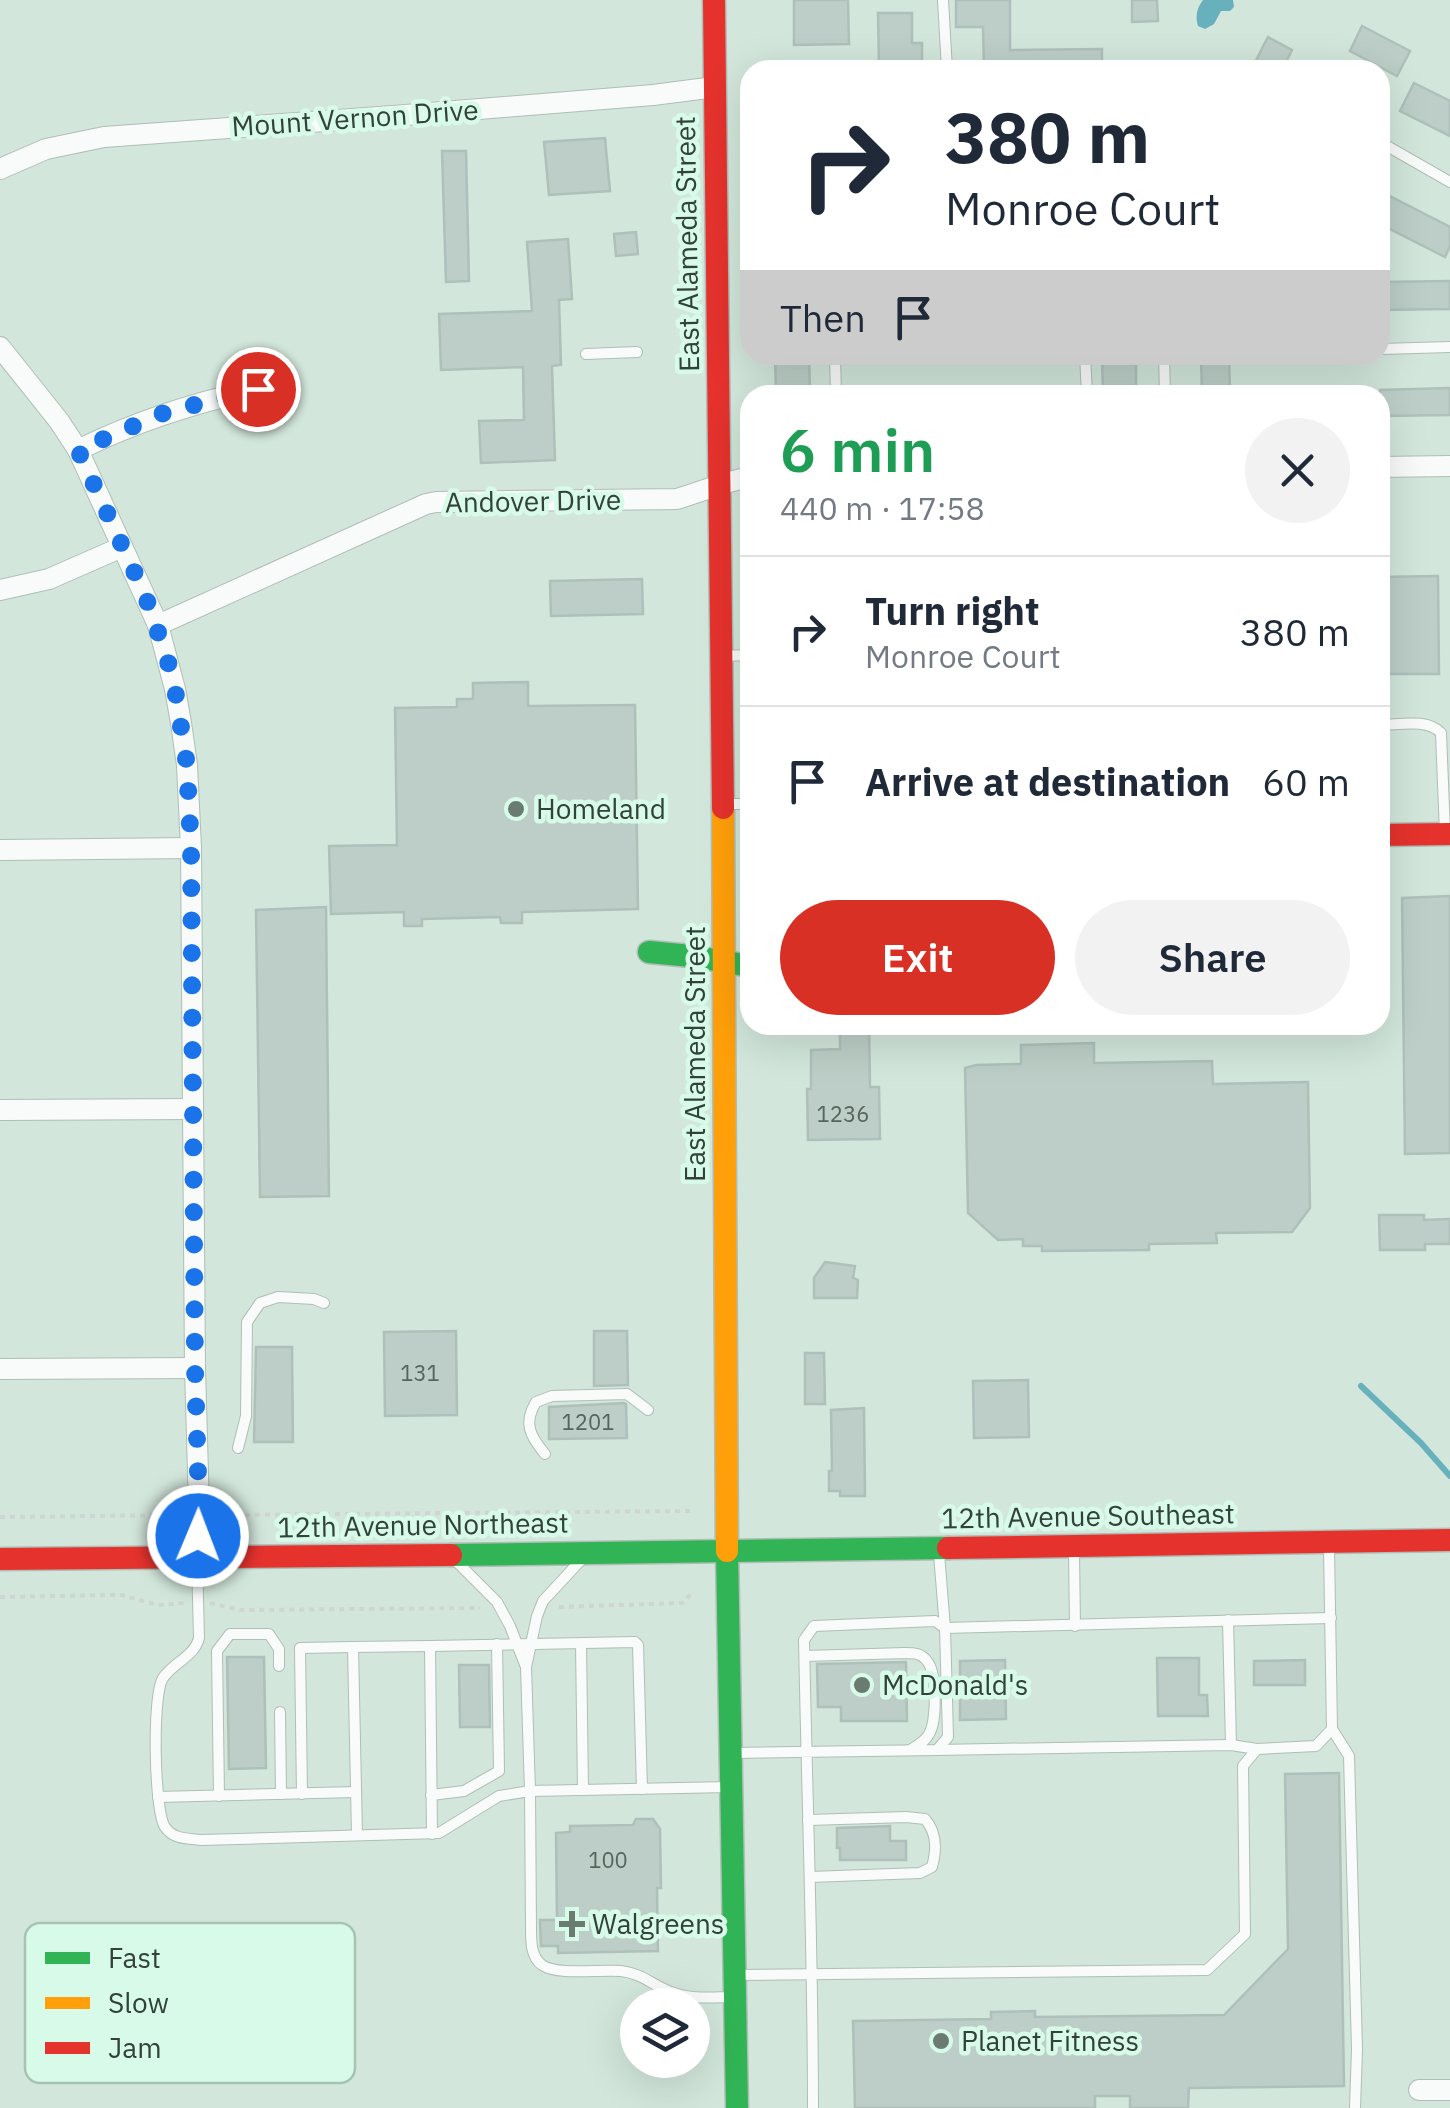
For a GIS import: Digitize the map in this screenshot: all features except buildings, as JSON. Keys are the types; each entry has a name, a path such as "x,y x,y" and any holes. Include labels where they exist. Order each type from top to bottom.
{"main road":[{"name":"East Alameda Street","path":"714,0 727,1552 737,2108"},
{"path":"1390,836 1448,834"},
{"path":"649,952 740,965"},
{"name":"12th Avenue Southeast","path":"727,1552 1450,1540"},
{"name":"12th Avenue Northeast","path":"0,1559 727,1552"}],"street":[{"name":"Mount Vernon Drive","path":"0,169 46,149 104,137 715,87"},
{"path":"0,347 78,450 158,625 182,723 191,848 197,1557"},
{"path":"78,450 172,410 279,385"},
{"path":"1390,467 1450,466"},
{"name":"Andover Drive","path":"158,625 426,504 677,499 740,479"},
{"path":"0,590 48,579 122,547"},
{"path":"0,850 191,848"},
{"path":"0,1110 193,1109"},
{"path":"0,1369 195,1368"},
{"path":"1420,2090 1450,2090"}],"lane":[{"path":"943,0 946,60"},
{"path":"1390,148 1450,182"},
{"path":"1390,349 1450,347"},
{"path":"586,354 637,352"},
{"path":"721,656 740,655"},
{"path":"1390,725 1435,726 1441,733 1448,834"},
{"path":"722,804 740,804"},
{"path":"238,1448 246,1416 247,1322 260,1303 278,1297 314,1298 324,1304"},
{"path":"545,1454 532,1438 528,1414 536,1402 552,1396 627,1394 648,1410"},
{"path":"1329,1542 1332,1730 1349,1756 1356,2108"},
{"path":"1074,1546 1075,1626"},
{"path":"937,1750 948,1737 938,1548"},
{"path":"587,1553 541,1607 526,1668 530,1929 534,1956 550,1968 626,1972 686,1996 813,1974 1207,1970 1245,1934 1243,1766 1258,1749"},
{"path":"449,1555 498,1602 526,1668"},
{"path":"197,1557 197,1646 162,1680 156,1704 158,1797 164,1826 176,1837 200,1840 440,1834 498,1796 530,1791 732,1788"},
{"path":"814,2108 804,1640 814,1626 935,1621 945,1628 1075,1626 1330,1618"},
{"path":"1228,1620 1230,1745"},
{"path":"219,1796 217,1651 230,1634 270,1634 279,1649 279,1666"},
{"path":"279,1649 634,1642 638,1646 642,1789"},
{"path":"582,1643 583,1790"},
{"path":"431,1795 464,1791 500,1771 497,1644"},
{"path":"430,1646 432,1834"},
{"path":"353,1647 357,1836"},
{"path":"300,1648 302,1794"},
{"path":"804,1656 905,1653 919,1654 927,1660 933,1670 933,1729 925,1740 909,1750"},
{"path":"280,1712 281,1794"},
{"path":"731,1754 1230,1745 1258,1749 1316,1746 1332,1730"},
{"path":"158,1797 356,1792"},
{"path":"808,1820 906,1816 925,1819 932,1828 936,1856 932,1867 920,1872 810,1878"}],"path":[{"path":"0,1517 691,1510"},
{"path":"541,1607 682,1602 691,1594"},
{"path":"0,1597 121,1595 158,1604 209,1602 240,1610 500,1607"}],"water":[{"path":"1203,0 1233,0 1234,7 1221,11 1214,24 1205,29 1198,26 1197,19"}],"waterway":[{"path":"1361,1386 1450,1476"}],"traffic: fast":[{"path":"649,952 740,964"},
{"path":"451,1555 948,1548"},
{"path":"727,1551 737,2108"}],"traffic: slow":[{"path":"723,808 727,1551"}],"traffic: jam":[{"path":"714,0 723,808"},
{"path":"1390,835 1450,834"},
{"path":"948,1548 1450,1540"},
{"path":"0,1559 451,1555"}],"place":[{"name":"Homeland","path":"516,809"},
{"name":"McDonald's","path":"862,1685"},
{"name":"Walgreens","path":"572,1924"},
{"name":"Planet Fitness","path":"941,2041"}],"route":[{"path":"198,1536 187,765 175,689 158,625 78,450 166,412 258,389"}]}
